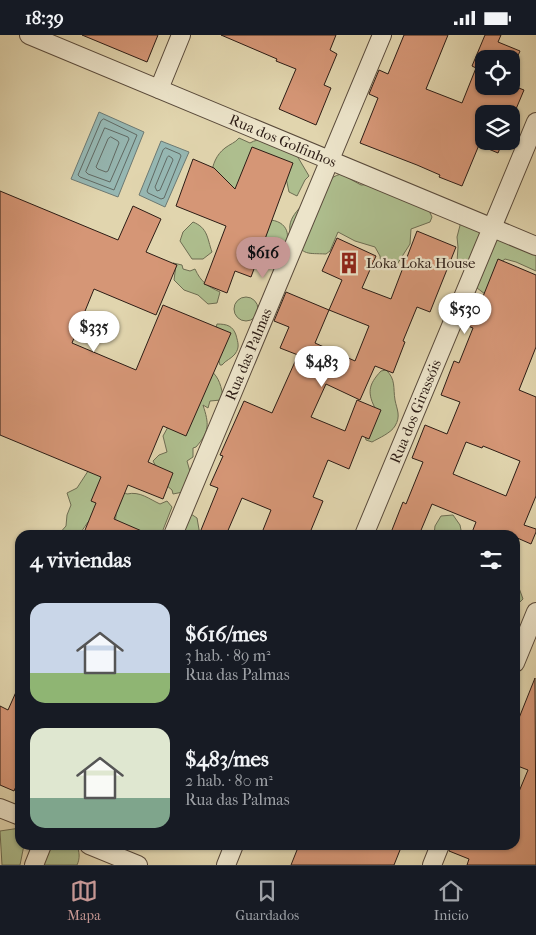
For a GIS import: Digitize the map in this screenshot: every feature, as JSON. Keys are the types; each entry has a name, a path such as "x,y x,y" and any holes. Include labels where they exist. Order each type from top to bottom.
{"street":[{"name":"Rua dos Golfinhos","path":"29,35 536,246"},
{"path":"159,89 181,35"},
{"name":"Rua das Palmas","path":"175,530 382,35"},
{"name":"Rua dos Girassóis","path":"366,530 536,122"},
{"path":"520,651 536,612"},
{"path":"0,808 15,814"},
{"path":"34,865 40,850"},
{"path":"102,850 138,865"},
{"path":"226,865 232,850"},
{"path":"432,865 438,850"}],"green space":[{"path":"239,138 250,143 257,140 262,141 296,154 309,176 297,196 289,192 283,164 237,203 211,175 219,154"},
{"path":"341,174 361,185 376,184 426,204 432,217 430,222 411,229 410,244 396,266 391,268 381,265 380,256 375,247 355,241 338,232 330,251 326,254 306,253 293,239 290,226 294,214 326,182"},
{"path":"464,210 491,217 536,254 536,271 505,259 495,267 498,276 489,297 477,288 475,274 457,262 457,237"},
{"path":"271,220 280,223 285,228 287,235 283,247 277,251 270,251 262,247"},
{"path":"193,222 204,230 212,252 203,259 192,259 180,241 183,232"},
{"path":"173,263 182,265 183,269 190,271 195,269 205,283 220,292 217,303 208,304 198,295 184,290 174,280 176,265"},
{"path":"246,297 251,298 257,304 257,314 251,320 246,321 241,320 235,314 234,309 235,304 241,298"},
{"path":"217,324 227,325 231,328 235,332 238,343 238,349 235,354 222,365 220,365 216,345 215,333"},
{"path":"206,366 218,379 223,396 221,400 210,401 208,408 203,405 207,422 206,432 201,441 193,448 193,457 187,461 191,475 183,492 173,494 153,461 159,455 167,452 163,436"},
{"path":"386,370 393,380 398,419 391,431 372,442 366,440 365,436 376,410 371,399 370,389 373,381 381,371"},
{"path":"92,465 108,469 94,520 88,522 82,530 62,530 66,526 67,515 71,505 67,493 77,488"},
{"path":"121,491 127,494 140,495 160,504 167,501 172,507 163,530 120,530 115,527 116,515 113,506"},
{"path":"188,512 197,518 199,530 172,530"},
{"path":"453,515 461,530 435,530 441,516"},
{"path":"520,591 523,599 520,602"},
{"path":"15,829 15,850 23,850 20,865 2,865 0,831"},
{"path":"36,850 78,850 79,860 77,865 36,865"}],"water":[{"path":"99,112 144,132 118,197 71,179"},
{"path":"161,141 189,152 165,207 139,195"}],"building":[{"path":"82,35 158,35 147,62"},
{"path":"221,35 336,35 330,50 337,54 324,85 331,88 316,125 279,109 296,69"},
{"path":"404,35 448,35 426,89 462,103 475,70 475,95 520,95 520,88 524,90 518,105 475,105 475,150 477,150 462,186 439,177 440,175 417,165 360,143 378,98 369,94 379,70 388,74"},
{"path":"485,35 501,35 498,42 518,50 479,50"},
{"path":"252,147 293,163 251,277 235,271 227,293 204,284 226,226 176,206 193,159 214,168 235,189"},
{"path":"0,191 118,240 133,206 161,219 146,252 177,265 156,315 94,289 72,343 136,370 163,305 231,333 186,436 163,426 148,462 173,473 163,499 128,485 114,519 139,530 85,530 96,503 91,501 101,477 0,435"},
{"path":"417,231 456,247 430,312 417,307 403,341 405,342 393,373 375,366 360,400 326,384 311,417 345,431 357,400 381,410 369,439 362,436 349,469 328,460 313,497 323,501 311,530 263,530 271,510 242,498 228,530 201,530 218,488 210,485 223,456 220,455 244,401 272,413 298,355 280,348 289,327 274,321 286,292 329,310 342,280 322,271 337,238 376,256 362,288 391,299","holes":["329,310 369,326 355,361 315,343"]},
{"path":"498,259 536,275 536,347 519,390 536,397 536,496 524,525 536,529 531,544 520,539 520,530 473,530 476,522 432,504 421,530 392,530 403,502 406,504 423,462 412,458 425,425 447,434 460,402 441,395 454,361 459,363 473,328 463,324 475,296 482,299","holes":["466,442 482,448 483,446 520,461 506,496 453,474"]},
{"path":"535,678 536,865 467,865 469,859 449,850 520,850 520,789 528,770 520,767 520,716"},
{"path":"15,694 14,791 0,785 0,706 8,710"},
{"path":"297,850 400,850 394,865 291,865"}],"place":[{"name":"Loka Loka House","path":"349,263"}]}
